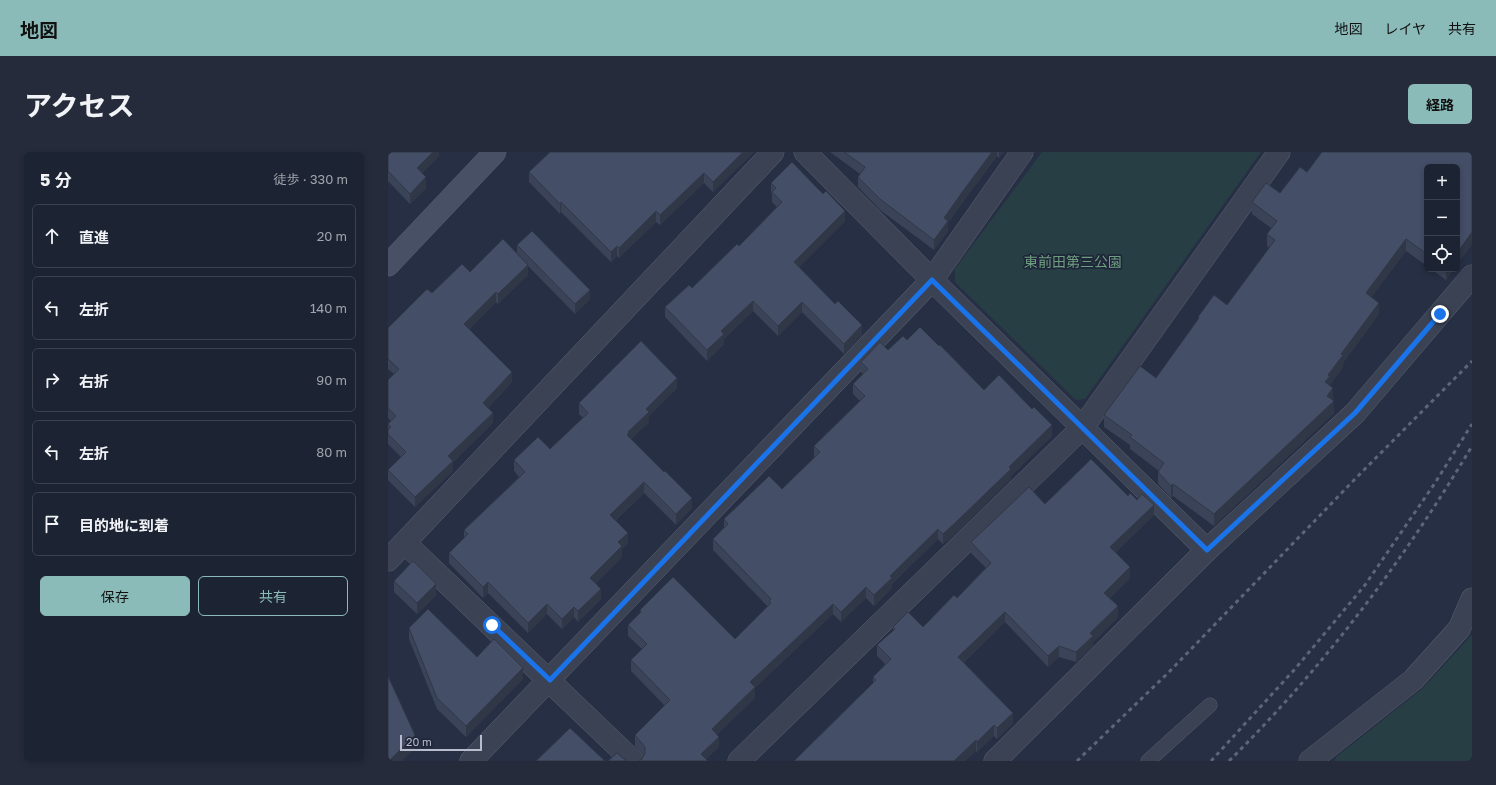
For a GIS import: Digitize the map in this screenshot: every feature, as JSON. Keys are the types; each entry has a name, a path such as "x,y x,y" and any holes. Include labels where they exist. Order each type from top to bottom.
{"street":[{"path":"388,265 495,152"},
{"path":"633,761 550,680 394,550 773,152"},
{"path":"805,152 932,280 1207,550"},
{"path":"471,761 932,280 1022,152"},
{"path":"740,761 1083,427 1279,152"},
{"path":"995,761 1207,550 1355,413 1472,276"},
{"path":"1310,761 1413,680 1458,629 1472,599"}],"lane":[{"path":"1148,761 1210,705"}],"green space":[{"name":"東前田第三公園","path":"1042,152 1261,152 1085,399 1076,400 955,282 955,269"},
{"path":"1472,634 1472,761 1335,761 1336,757 1421,690"}],"building":[{"path":"388,152 433,152 417,168 426,177 410,194 388,171"},
{"path":"550,152 743,152 713,182 704,173 660,215 656,211 619,248 617,246 611,252 561,202 560,204 529,172"},
{"path":"844,152 992,152 944,218 948,221 934,240 880,199 858,177 865,167"},
{"path":"1322,152 1472,152 1472,232 1460,249 1460,164 1424,164 1424,252 1406,239 1366,293 1379,303 1341,354 1343,355 1328,375 1330,376 1325,382 1333,388 1327,396 1334,401 1214,514 1173,484 1171,486 1158,472 1164,463 1130,437 1132,435 1104,415 1140,366 1156,378 1214,295 1227,305 1275,240 1267,234 1277,221 1252,202 1266,183 1280,193 1300,167 1307,172"},
{"path":"792,162 823,194 826,191 845,211 794,262 835,304 838,301 862,325 844,344 802,302 778,326 753,301 721,331 724,334 707,350 665,307 689,285 692,288 737,244 739,246 782,202 772,192 776,188 771,183"},
{"path":"532,231 590,290 575,304 517,245"},
{"path":"503,239 528,265 498,294 496,292 464,324 512,372 483,403 493,413 448,456 453,461 415,497 388,470 406,452 388,434 388,429 391,427 388,424 396,416 388,408 388,380 399,369 388,359 388,328 427,289 432,293 462,264 470,272"},
{"path":"920,327 939,346 940,345 984,390 999,375 1032,409 1034,407 1052,425 1009,467 1011,469 954,524 943,534 938,529 890,576 892,578 874,595 866,587 841,612 833,604 750,682 755,687 712,729 719,737 701,754 708,761 639,761 645,753 645,747 635,735 670,700 631,660 647,644 628,625 641,612 640,610 673,577 735,639 771,603 769,601 771,599 713,539 728,524 724,519 769,476 782,489 820,452 814,446 865,396 853,384 868,369 861,362 880,342 888,350 903,336 907,340"},
{"path":"641,341 677,378 646,409 649,412 628,432 629,433 627,435 692,498 676,514 644,482 610,515 628,533 618,542 622,546 590,578 601,589 578,611 574,607 562,619 547,604 528,623 488,582 483,587 449,553 468,534 464,530 525,472 514,460 538,437 550,449 588,413 579,403"},
{"path":"1091,459 1128,496 1130,493 1137,500 1142,494 1154,505 1110,547 1130,567 1104,593 1118,606 1090,633 1093,636 1076,652 1059,646 1048,656 1005,612 958,657 1013,713 997,728 994,725 977,742 976,740 954,761 794,761 876,680 873,677 891,659 877,645 895,629 893,627 908,612 923,627 954,595 957,598 991,563 971,542 1029,487 1045,504"},
{"path":"413,561 436,584 417,603 394,581"},
{"path":"428,609 477,657 494,639 523,668 466,726 437,698 409,628"},
{"path":"388,676 415,735 389,761 388,761"},
{"path":"570,728 605,761 536,761"},
{"path":"617,753 624,759 627,761 608,761"}],"railway":[{"path":"1077,761 1169,672 1356,478 1472,361"},
{"path":"1211,761 1295,669 1365,585 1435,483 1472,424"},
{"path":"1229,761 1297,688 1361,611 1419,530 1472,446"}],"route":[{"path":"492,625 550,680 932,280 1207,550 1355,413 1440,314"}]}
